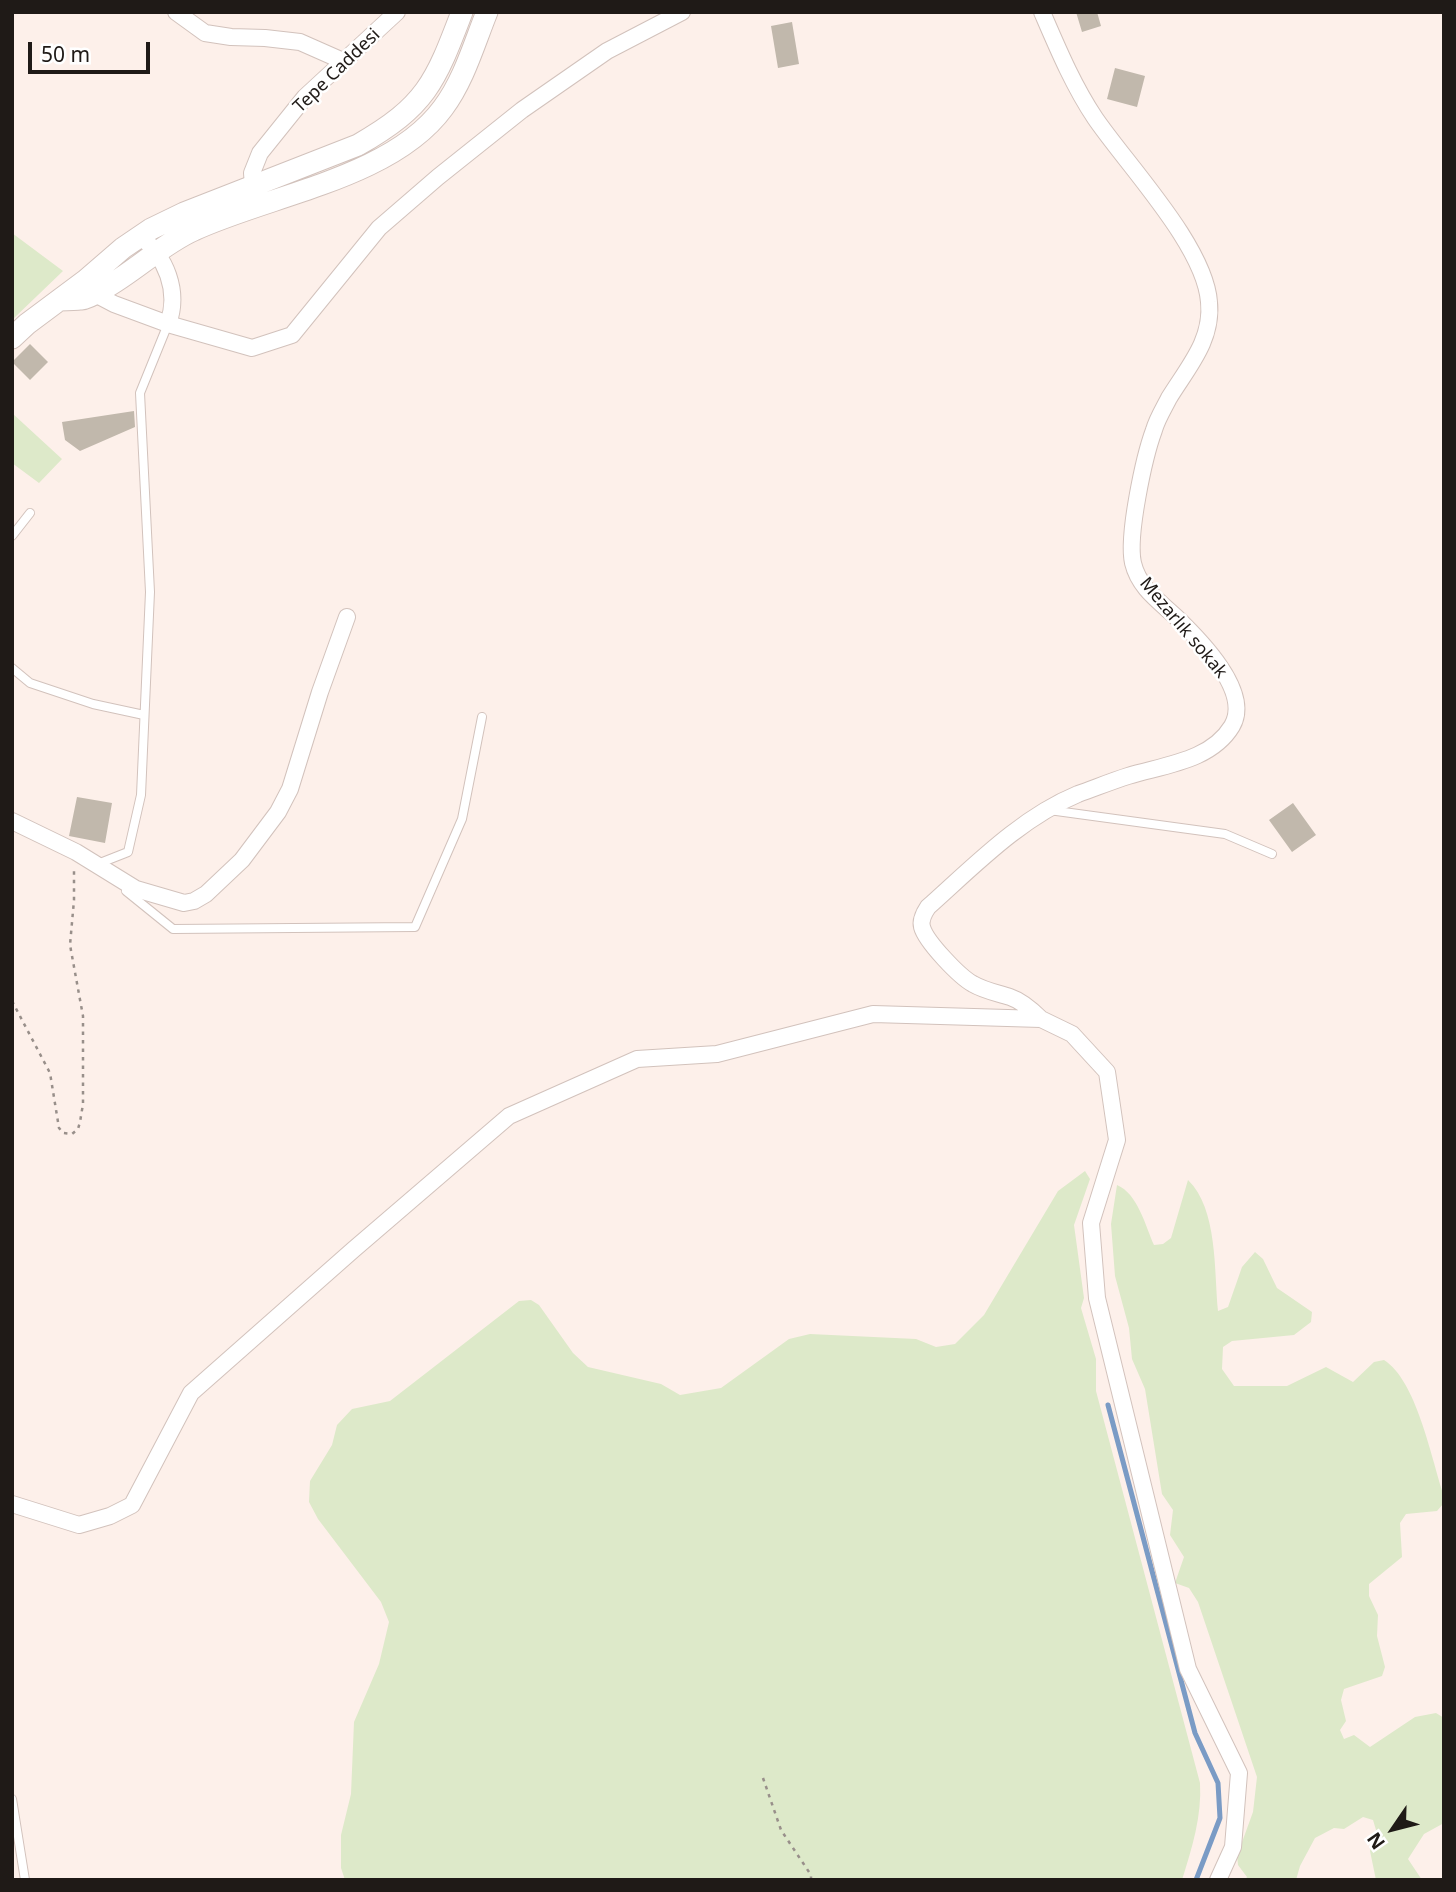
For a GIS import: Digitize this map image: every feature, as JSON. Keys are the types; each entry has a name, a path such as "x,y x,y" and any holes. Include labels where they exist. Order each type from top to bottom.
{"street":[{"path":"176,12 205,33 300,42 343,61"},
{"name":"Tepe Caddesi","path":"254,197 252,173 260,153 305,97 397,12"},
{"path":"12,338 58,300 122,279 194,229 358,145 399,119 425,93 435,78 462,12"},
{"path":"91,287 140,236 184,213 367,166 411,140 429,124 450,97 461,78 487,12"},
{"path":"91,287 114,304 168,324 252,348 292,335 379,228 438,177 522,110 607,51 682,12"},
{"name":"Mezarlık sokak","path":"1041,1019 1027,1006 1012,998 992,993 959,974 926,935 922,916 928,907 1024,825 1048,809 1076,795 1204,752 1222,738 1233,724 1238,708 1225,674 1188,629 1141,583 1133,564 1131,540 1145,460 1154,428 1169,398 1200,351 1209,324 1209,301 1201,273 1187,244 1077,90 1042,12"},
{"path":"140,236 158,253 168,274 173,309 168,324"},
{"path":"12,821 76,852 136,889 184,903 194,901 219,883 242,860 265,831 290,789 347,617"},
{"path":"12,1504 79,1525 132,1506 191,1394 509,1116 636,1059 717,1054 873,1014 1041,1019 1072,1034 1107,1072 1117,1140 1091,1223 1097,1297 1188,1669 1239,1773 1233,1847 1218,1880"}],"lane":[{"path":"94,865 128,852 141,795 150,592 140,393 168,324"},
{"path":"12,536 30,513"},
{"path":"12,668 30,683 93,704 144,715"},
{"path":"94,865 173,929 415,927 462,819 482,718"},
{"path":"1048,809 1225,834 1272,854"},
{"path":"12,1799 25,1880"}],"path":[{"path":"12,1001 50,1073 59,1128 63,1133 72,1134 78,1129 83,1104 83,1016 70,945 76,852"},
{"path":"763,1778 781,1830 811,1875 811,1880"}],"green space":[{"path":"12,233 63,271 12,320"},
{"path":"12,413 62,459 39,483 12,463"},
{"path":"1085,1171 1090,1179 1074,1225 1084,1298 1081,1308 1096,1359 1096,1391 1200,1783 1198,1820 1182,1880 345,1880 341,1868 341,1835 351,1794 354,1722 379,1664 389,1622 381,1602 318,1519 309,1502 310,1481 332,1445 337,1425 352,1409 390,1401 519,1301 531,1300 539,1305 573,1353 588,1367 661,1384 680,1395 721,1388 789,1339 810,1334 916,1339 936,1347 955,1344 984,1315 1058,1191"},
{"path":"1188,1180 1198,1192 1210,1224 1218,1311 1228,1307 1242,1267 1255,1252 1263,1259 1277,1288 1312,1312 1311,1322 1294,1335 1232,1341 1223,1347 1222,1369 1234,1386 1287,1386 1326,1367 1353,1382 1374,1362 1384,1360 1405,1384 1421,1420 1443,1493 1443,1504 1437,1511 1406,1514 1400,1523 1402,1557 1369,1584 1369,1596 1378,1615 1377,1636 1385,1667 1382,1676 1344,1689 1341,1700 1346,1721 1340,1730 1344,1739 1354,1735 1370,1747 1415,1717 1436,1713 1444,1718 1444,1823 1424,1834 1408,1859 1422,1880 1376,1880 1370,1851 1376,1830 1373,1820 1363,1817 1344,1829 1334,1828 1315,1838 1300,1866 1296,1880 1245,1880 1247,1877 1238,1865 1237,1856 1253,1812 1257,1777 1198,1602 1189,1588 1175,1583 1184,1557 1170,1535 1173,1510 1162,1494 1145,1389 1132,1359 1129,1328 1115,1276 1111,1224 1117,1185 1136,1203 1154,1245 1163,1244 1171,1238"}],"building":[{"path":"1076,12 1097,12 1101,26 1082,32"},
{"path":"792,22 799,64 778,68 771,26"},
{"path":"1115,68 1145,76 1137,107 1107,99"},
{"path":"30,344 48,362 30,380 12,362"},
{"path":"134,411 135,427 80,451 65,440 62,422"},
{"path":"77,797 112,803 105,843 69,836"},
{"path":"1293,803 1316,835 1292,852 1269,820"}],"waterway":[{"path":"1108,1405 1195,1733 1218,1783 1220,1818 1196,1880"}]}
